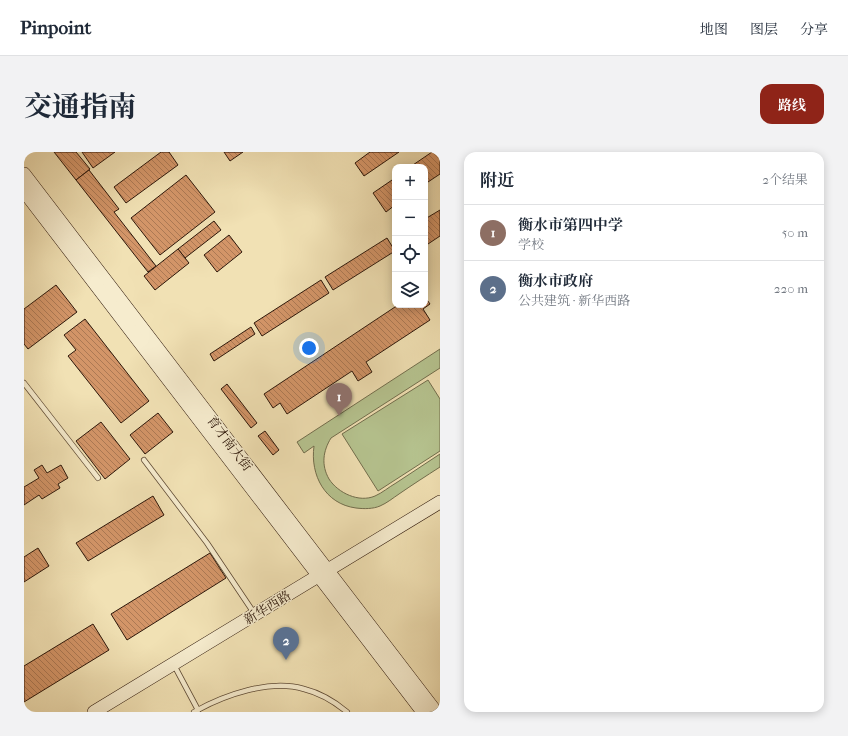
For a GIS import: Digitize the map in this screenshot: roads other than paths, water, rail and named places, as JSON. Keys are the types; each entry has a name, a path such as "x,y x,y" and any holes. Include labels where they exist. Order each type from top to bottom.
{"main road":[{"name":"育才南大街","path":"24,174 323,573 422,712"},
{"name":"育才南大街","path":"24,191 323,573 436,712"},
{"name":"新华西路","path":"94,712 440,502"}],"lane":[{"path":"24,383 98,478"},
{"path":"144,460 207,543 255,615"},
{"path":"174,664 196,711 211,702 238,693 264,687 285,686 304,688 335,702 347,712"}],"place":[{"name":"衡水市第四中学","path":"339,416"},
{"name":"衡水市政府","path":"286,660"}]}
